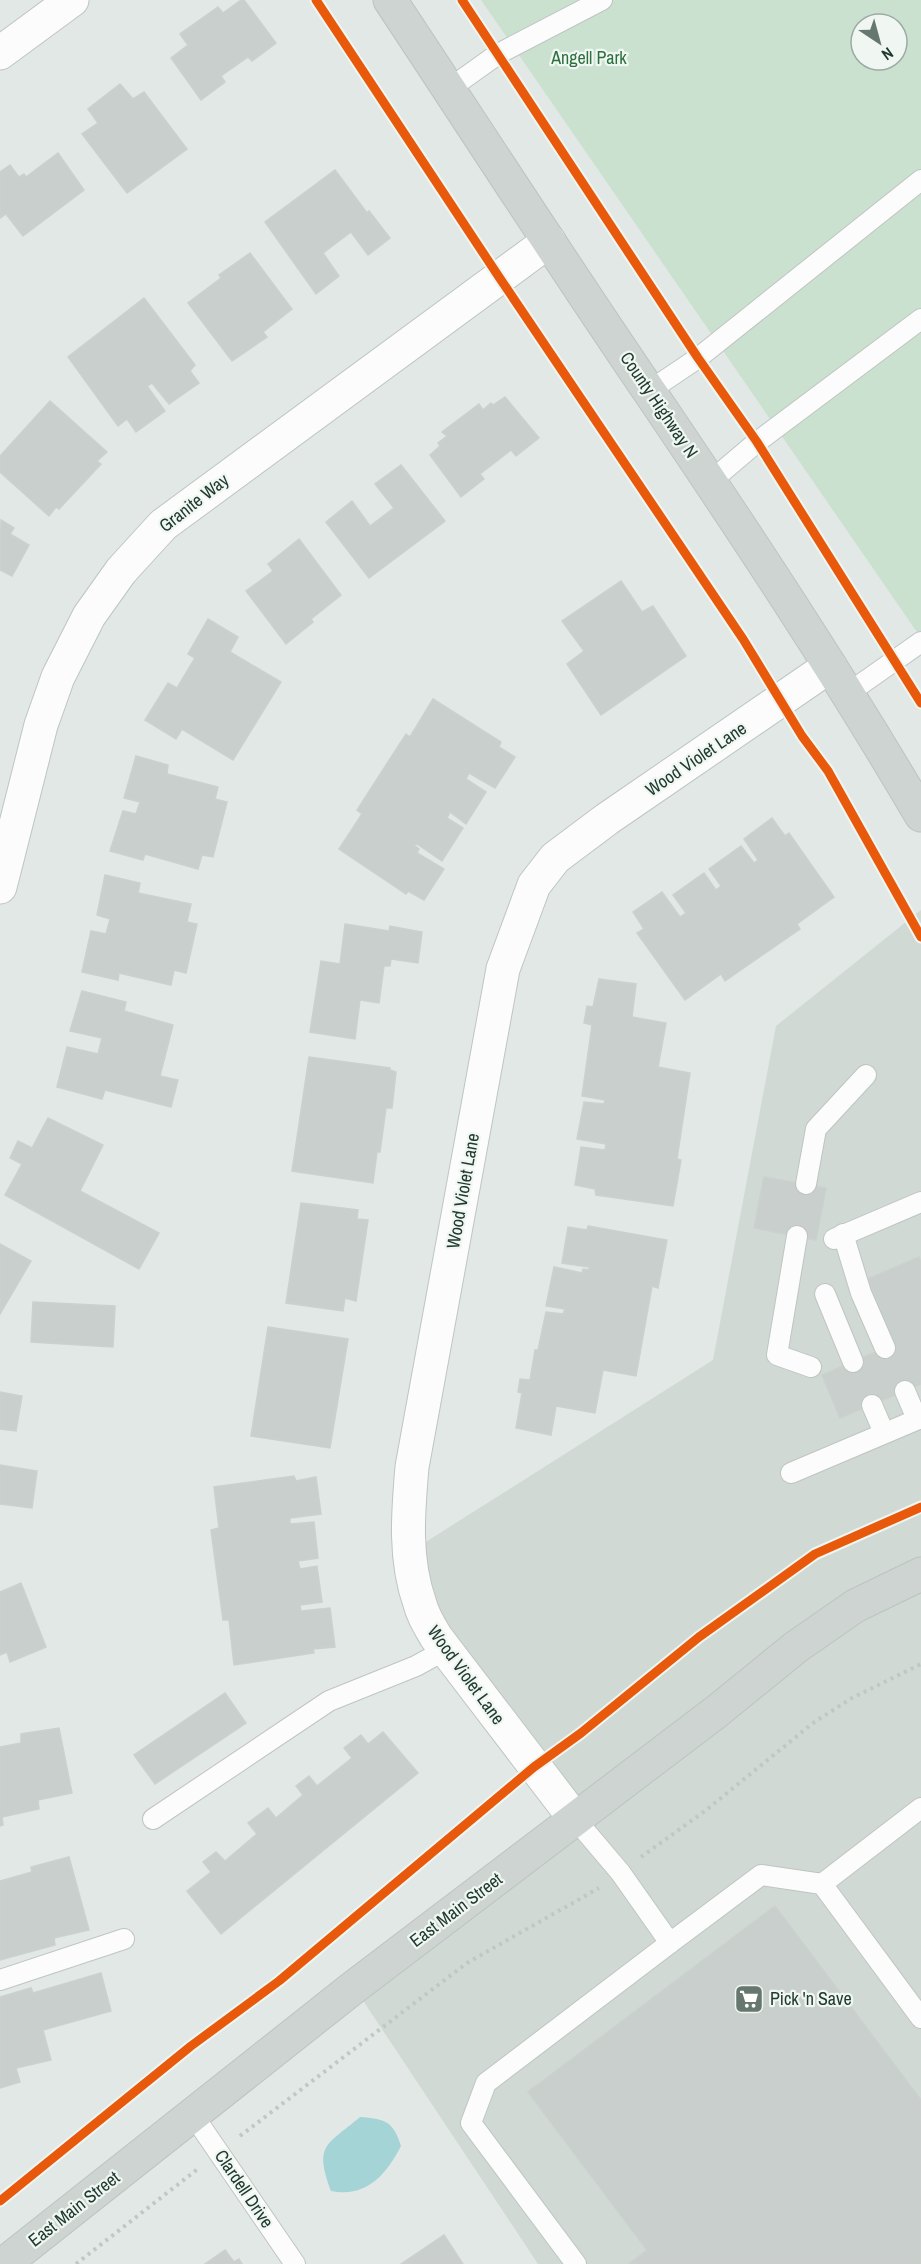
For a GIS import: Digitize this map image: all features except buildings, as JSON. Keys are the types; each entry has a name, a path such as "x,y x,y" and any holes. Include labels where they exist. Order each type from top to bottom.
{"main road":[{"name":"County Highway N","path":"390,0 649,392 711,481 830,666 921,815"},
{"name":"East Main Street","path":"4,2264 354,1988 716,1712 796,1647 855,1606 921,1574"}],"street":[{"path":"0,52 72,0"},
{"name":"Granite Way","path":"0,887 41,725 58,677 89,616 121,571 163,525 549,241"},
{"name":"Wood Violet Lane","path":"575,1819 436,1637 420,1605 413,1578 407,1526 412,1467 503,969 534,885 555,858 607,819 830,666"}],"lane":[{"path":"449,89 498,54 592,3"},
{"path":"649,392 698,357 921,180"},
{"path":"711,481 757,442 921,320"},
{"path":"847,694 921,642"},
{"path":"806,1184 816,1129 866,1076"},
{"path":"885,1348 838,1236 918,1210"},
{"path":"797,1236 777,1355 811,1366"},
{"path":"825,1294 853,1362"},
{"path":"791,1473 919,1418 904,1391"},
{"path":"872,1405 884,1433"},
{"path":"153,1819 329,1701 416,1666 445,1650"},
{"path":"822,1884 921,1808"},
{"path":"575,1819 620,1872 670,1943"},
{"path":"576,2264 471,2123 486,2083 760,1875 822,1884 921,2018"},
{"path":"0,1980 124,1938"},
{"name":"Clardell Drive","path":"193,2115 295,2264"}],"path":[{"path":"76,2264 467,1963 594,1892 705,1811 813,1723 852,1698 921,1664"}],"shaded area":[{"path":"921,910 921,2264 538,2264 354,1987 575,1819 445,1650 410,1552 713,1360 776,1026"}],"green space":[{"name":"Angell Park","path":"481,0 921,0 921,638"}],"water":[{"path":"360,2117 386,2122 395,2131 401,2146 389,2166 374,2182 355,2191 331,2191 324,2164 326,2147"}],"cycle path":[{"path":"316,0 743,639 802,736 828,771 921,937"},
{"path":"462,0 698,358 757,442 921,703"},
{"path":"0,2201 191,2046 279,1981 534,1767 581,1733 699,1637 815,1554 921,1507"}],"place":[{"name":"Pick 'n Save","path":"749,1999"}]}
